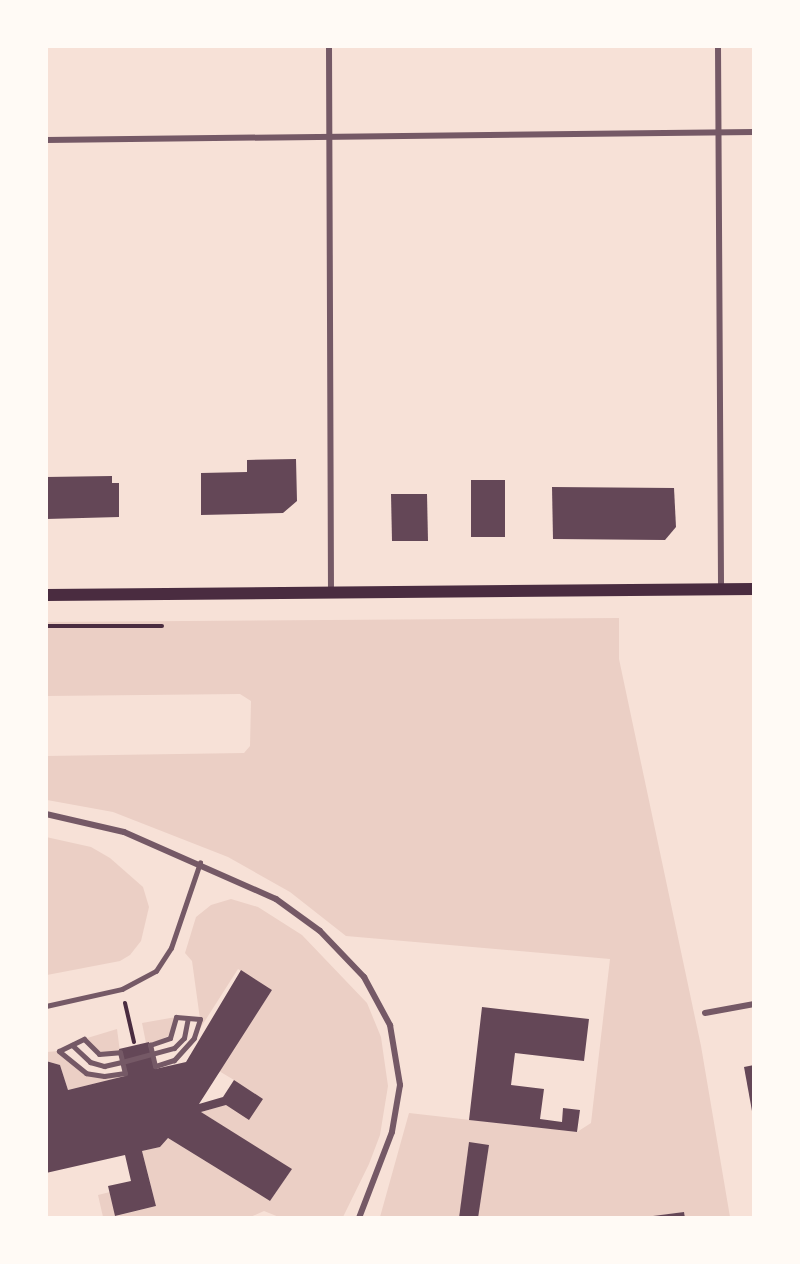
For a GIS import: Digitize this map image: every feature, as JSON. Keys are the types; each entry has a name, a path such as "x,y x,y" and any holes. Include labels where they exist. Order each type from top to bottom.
{"main road":[{"path":"46,595 753,589"}],"street":[{"path":"329,46 331,593"},
{"path":"718,46 721,590"},
{"path":"46,140 753,132"},
{"path":"46,814 124,832 200,863 276,899 301,915 352,962 383,1008 395,1042 400,1085 397,1109 381,1168 359,1218"},
{"path":"705,1013 753,1004"},
{"path":"176,1017 189,1018 200,1019 188,1048 174,1060 154,1066 150,1046 170,1038 176,1017"},
{"path":"72,1045 97,1065 122,1062 152,1055 179,1043 186,1032 189,1018"},
{"path":"84,1040 99,1054 120,1052 122,1062 124,1073 104,1076 86,1073 59,1051 84,1040"}],"lane":[{"path":"46,1006 122,989 144,980 165,959 200,863"}],"path":[{"path":"46,626 162,626"},
{"path":"122,989 135,1046"}],"shaded area":[{"path":"619,618 619,659 701,1046 730,1217 685,1217 684,1212 640,1218 380,1217 409,1113 577,1132 591,1123 610,959 346,936 290,892 228,857 113,812 47,800 46,756 244,753 250,746 251,701 240,694 47,696 47,622"},
{"path":"46,837 91,847 110,858 143,887 149,907 141,941 130,955 120,961 47,975"},
{"path":"231,899 258,907 302,935 367,1003 381,1037 388,1086 380,1135 369,1164 343,1217 279,1217 264,1211 248,1218 103,1217 98,1195 110,1192 116,1216 156,1206 142,1151 160,1147 168,1138 270,1201 291,1170 201,1112 226,1105 234,1080 219,1071 272,990 238,969 194,1038 200,1019 192,961 185,953 196,917 211,905"},
{"path":"176,1017 174,1033 150,1045 146,1043 142,1023"},
{"path":"117,1029 120,1052 104,1055 84,1039"},
{"path":"59,1051 66,1060 95,1076 125,1073 125,1076 68,1090 60,1065 47,1061 47,1052"}],"building":[{"path":"296,459 297,501 283,513 201,515 201,473 247,472 247,460"},
{"path":"112,476 112,483 119,483 119,517 46,519 46,477"},
{"path":"471,480 505,480 505,537 471,537"},
{"path":"552,487 674,488 676,527 665,540 553,539"},
{"path":"391,494 427,494 428,541 392,541"},
{"path":"241,970 272,990 199,1104 223,1097 234,1080 263,1099 249,1120 226,1105 201,1112 292,1169 270,1201 168,1138 160,1147 142,1151 156,1206 115,1216 108,1186 131,1181 125,1155 46,1173 46,1061 60,1065 68,1090 125,1076 119,1049 149,1042 155,1069 186,1062"},
{"path":"482,1007 589,1019 584,1061 515,1053 511,1085 544,1089 540,1119 562,1122 563,1108 580,1110 577,1132 469,1120"},
{"path":"754,1065 754,1111 752,1111 744,1067"},
{"path":"469,1142 489,1145 478,1218 459,1218"},
{"path":"684,1212 685,1218 653,1218 653,1216"}]}
